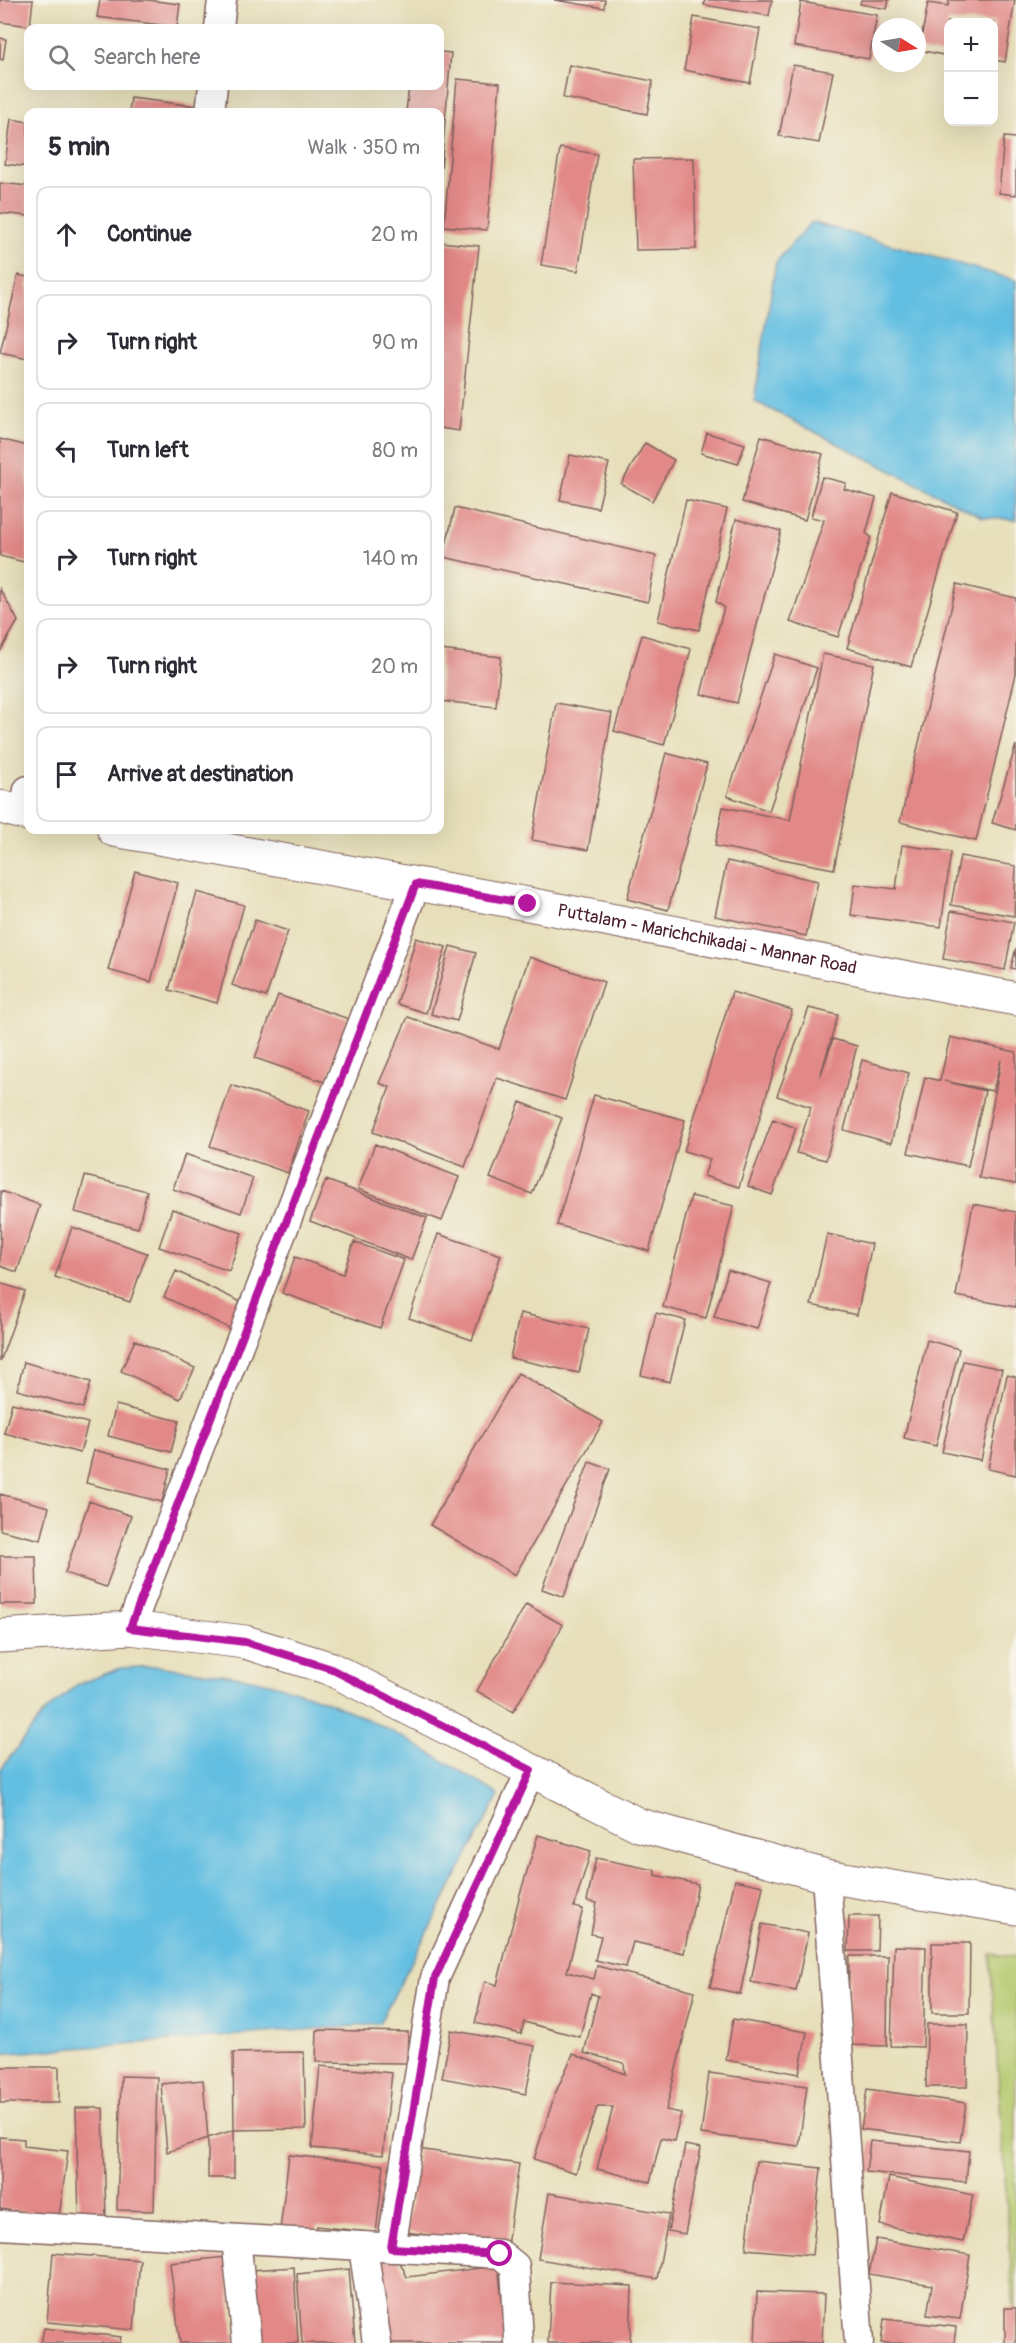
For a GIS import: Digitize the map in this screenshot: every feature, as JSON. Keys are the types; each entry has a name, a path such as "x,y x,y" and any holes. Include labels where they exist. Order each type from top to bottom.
{"street":[{"path":"219,24 222,0"},
{"path":"210,108 213,90"},
{"name":"Puttalam - Marichchikadai - Mannar Road","path":"136,834 416,884 1016,999"},
{"path":"130,1628 416,884"},
{"path":"0,1636 130,1628 245,1642 329,1668 639,1826 826,1876 1016,1908"},
{"path":"391,2248 435,1978 531,1770"},
{"path":"826,1876 859,2343"},
{"path":"0,2225 500,2254 514,2266 519,2343"},
{"path":"236,2240 247,2343"},
{"path":"363,2247 377,2343"}],"green space":[{"path":"990,1954 1016,1957 1016,2343"}],"water":[{"path":"811,222 1016,280 1016,520 982,517 754,401 776,262"},
{"path":"157,1666 248,1678 324,1701 385,1728 499,1795 379,2024 0,2054 0,1770 44,1713 78,1684 121,1668"}],"building":[{"path":"0,0 33,0 30,24 0,22"},
{"path":"100,0 147,0 180,4 177,24 153,24 97,17"},
{"path":"554,0 605,0 604,8"},
{"path":"705,0 772,0 769,16 704,5"},
{"path":"861,0 889,0 887,9 860,4"},
{"path":"949,0 1015,0 1005,62 998,61 998,18 944,18 944,55 926,51 925,18 928,3 948,6"},
{"path":"801,2 877,15 876,18 872,18 869,59 794,46"},
{"path":"694,17 760,29 750,83 684,70"},
{"path":"0,38 6,39 3,60 0,59"},
{"path":"444,52 451,53 444,134 444,108 406,108 409,90 444,90"},
{"path":"569,65 653,81 647,114 563,98"},
{"path":"793,65 833,72 819,143 779,136"},
{"path":"457,79 500,83 487,230 444,226"},
{"path":"131,98 195,106 195,108 130,108"},
{"path":"11,119 24,121 24,166 5,164"},
{"path":"1004,137 1016,138 1016,195 999,193"},
{"path":"560,148 597,154 578,271 541,265"},
{"path":"694,158 696,249 636,250 633,159"},
{"path":"0,183 24,186 24,216 0,213"},
{"path":"444,242 479,246 459,431 444,429"},
{"path":"18,275 24,276 24,358 0,353"},
{"path":"707,433 745,444 738,464 701,453"},
{"path":"761,436 823,454 805,520 742,502"},
{"path":"0,439 24,445 24,562 0,556"},
{"path":"645,443 674,460 652,501 621,484"},
{"path":"570,455 609,463 598,508 560,500"},
{"path":"822,477 846,483 844,489 876,498 866,533 871,537 838,637 790,622 824,520 811,517"},
{"path":"892,492 957,512 911,667 847,648"},
{"path":"686,500 727,509 699,630 658,621"},
{"path":"455,508 656,556 648,602 444,557"},
{"path":"736,519 781,531 737,703 701,694 724,607 716,602"},
{"path":"957,584 1016,598 1016,674 976,841 900,822"},
{"path":"0,589 18,621 0,652"},
{"path":"642,635 691,649 664,745 614,731"},
{"path":"444,650 501,657 496,707 444,701"},
{"path":"775,654 817,668 769,811 727,796"},
{"path":"823,654 874,664 834,869 715,846 723,807 790,820"},
{"path":"556,703 612,713 588,850 532,840"},
{"path":"1016,745 1016,830 992,823"},
{"path":"666,753 707,764 668,910 627,899"},
{"path":"902,845 951,852 941,927 851,915 855,884 896,889"},
{"path":"960,856 1016,866 1014,916 951,905"},
{"path":"727,861 818,881 806,936 715,916"},
{"path":"135,871 178,883 151,982 108,970"},
{"path":"197,892 244,905 217,1003 169,990"},
{"path":"951,911 1014,922 1005,970 943,959"},
{"path":"255,920 288,931 266,997 232,985"},
{"path":"416,938 446,947 426,1013 397,1004"},
{"path":"450,946 476,953 457,1021 431,1014"},
{"path":"1016,948 1016,969 1011,968"},
{"path":"529,957 604,982 565,1100 497,1078 465,1167 373,1132 390,1087 379,1083 408,1017 499,1049"},
{"path":"732,992 792,1010 739,1187 704,1176 710,1159 684,1151"},
{"path":"278,995 349,1019 327,1083 255,1058"},
{"path":"809,1008 838,1015 820,1077 833,1039 857,1046 826,1160 796,1153 811,1107 777,1096"},
{"path":"950,1037 1016,1052 1016,1184 979,1178 1001,1060 993,1091 944,1081 985,1091 968,1166 908,1153 925,1077 940,1081"},
{"path":"862,1060 909,1073 891,1143 844,1130"},
{"path":"231,1085 309,1111 288,1173 210,1146"},
{"path":"594,1095 685,1120 649,1251 557,1225"},
{"path":"520,1102 562,1118 532,1194 490,1178"},
{"path":"773,1119 796,1128 772,1195 748,1186"},
{"path":"375,1144 459,1177 442,1221 358,1189"},
{"path":"185,1154 253,1178 241,1213 173,1189"},
{"path":"85,1176 147,1191 138,1228 75,1212"},
{"path":"326,1180 427,1218 411,1260 310,1221"},
{"path":"1,1191 40,1205 17,1272 0,1266"},
{"path":"691,1196 734,1206 706,1318 663,1307"},
{"path":"973,1204 1016,1212 1016,1307 956,1296"},
{"path":"172,1209 242,1233 229,1271 159,1247"},
{"path":"72,1227 147,1253 130,1302 55,1277"},
{"path":"438,1234 501,1255 472,1340 409,1318"},
{"path":"827,1234 872,1244 857,1315 811,1305"},
{"path":"354,1242 404,1260 380,1328 282,1293 295,1257 343,1274"},
{"path":"728,1270 771,1283 757,1329 714,1317"},
{"path":"176,1271 243,1303 231,1329 164,1297"},
{"path":"0,1283 25,1291 0,1362"},
{"path":"520,1313 589,1329 579,1373 510,1358"},
{"path":"656,1313 685,1320 670,1382 641,1375"},
{"path":"135,1340 195,1368 180,1399 121,1371"},
{"path":"927,1340 959,1349 936,1446 904,1438"},
{"path":"963,1361 1002,1369 981,1460 942,1452"},
{"path":"24,1362 91,1382 83,1408 17,1390"},
{"path":"518,1373 603,1422 515,1575 430,1525"},
{"path":"1007,1375 1016,1377 1016,1475 988,1469"},
{"path":"12,1403 88,1423 80,1453 4,1433"},
{"path":"116,1405 179,1421 171,1452 108,1436"},
{"path":"94,1450 170,1469 162,1502 86,1483"},
{"path":"589,1462 610,1469 564,1597 542,1589"},
{"path":"0,1494 49,1507 41,1540 0,1530"},
{"path":"89,1501 131,1516 106,1587 65,1573"},
{"path":"0,1556 36,1556 37,1604 0,1604"},
{"path":"526,1604 563,1625 513,1712 477,1691"},
{"path":"538,1835 591,1851 574,1907 583,1909 567,1972 594,1979 597,1966 695,1991 666,2110 681,2113 674,2141 661,2138 650,2182 597,2169 613,2107 597,2107 576,2173 534,2159 555,2094 573,2054 625,2074 624,2063 584,2053 598,1996 591,1993 580,2037 524,2022 521,2034 475,2023 485,1981 497,1985 520,1894"},
{"path":"596,1858 655,1870 655,1875 698,1884 684,1953 633,1942 626,1967 595,1960 601,1936 591,1934 597,1903 587,1901"},
{"path":"735,1880 763,1886 740,1994 710,1987"},
{"path":"849,1916 878,1916 877,1951 848,1951"},
{"path":"762,1924 808,1933 796,1991 751,1982"},
{"path":"932,1943 970,1943 969,2013 932,2013"},
{"path":"894,1946 926,1947 923,2047 891,2046"},
{"path":"849,1956 888,1956 887,2046 848,2045"},
{"path":"733,2019 807,2032 799,2074 726,2060"},
{"path":"927,2024 968,2024 967,2087 926,2087"},
{"path":"317,2030 408,2032 407,2063 316,2062"},
{"path":"451,2030 535,2046 526,2094 442,2078"},
{"path":"304,2052 306,2129 234,2130 233,2053"},
{"path":"320,2066 392,2073 383,2155 312,2148"},
{"path":"0,2067 59,2067 59,2103 0,2103"},
{"path":"709,2073 807,2086 799,2146 701,2134"},
{"path":"121,2076 157,2077 154,2211 117,2210"},
{"path":"203,2080 208,2138 167,2152 161,2084"},
{"path":"867,2089 966,2103 960,2142 861,2129"},
{"path":"76,2108 103,2108 106,2219 79,2219"},
{"path":"234,2130 234,2178 208,2178 208,2138"},
{"path":"0,2137 24,2139 24,2146 68,2151 59,2217 0,2209"},
{"path":"870,2141 969,2151 966,2182 866,2172"},
{"path":"685,2145 701,2148 685,2234 668,2231"},
{"path":"418,2149 519,2164 507,2246 406,2232"},
{"path":"289,2155 384,2165 376,2233 317,2226 314,2234 280,2230"},
{"path":"756,2161 821,2168 812,2255 746,2249"},
{"path":"889,2177 973,2195 963,2242 880,2225"},
{"path":"549,2193 669,2214 657,2279 538,2259"},
{"path":"876,2239 970,2255 960,2319 927,2315 932,2285 869,2274"},
{"path":"53,2253 140,2260 134,2330 47,2322"},
{"path":"226,2257 235,2343 180,2343 170,2263"},
{"path":"398,2258 407,2277 498,2266 507,2343 380,2343 371,2261"},
{"path":"294,2267 298,2343 256,2343 252,2270"},
{"path":"349,2269 355,2343 302,2343 297,2274"},
{"path":"551,2282 632,2286 630,2343 548,2343"},
{"path":"757,2292 824,2294 822,2343 755,2343"},
{"path":"1005,2308 1016,2308 1016,2343 1005,2343"},
{"path":"884,2319 956,2327 954,2343 881,2343"},
{"path":"44,2328 121,2337 120,2343 41,2343"}],"route":[{"path":"500,2254 391,2248 435,1978 531,1770 329,1668 245,1642 130,1628 416,884 528,904"}]}
